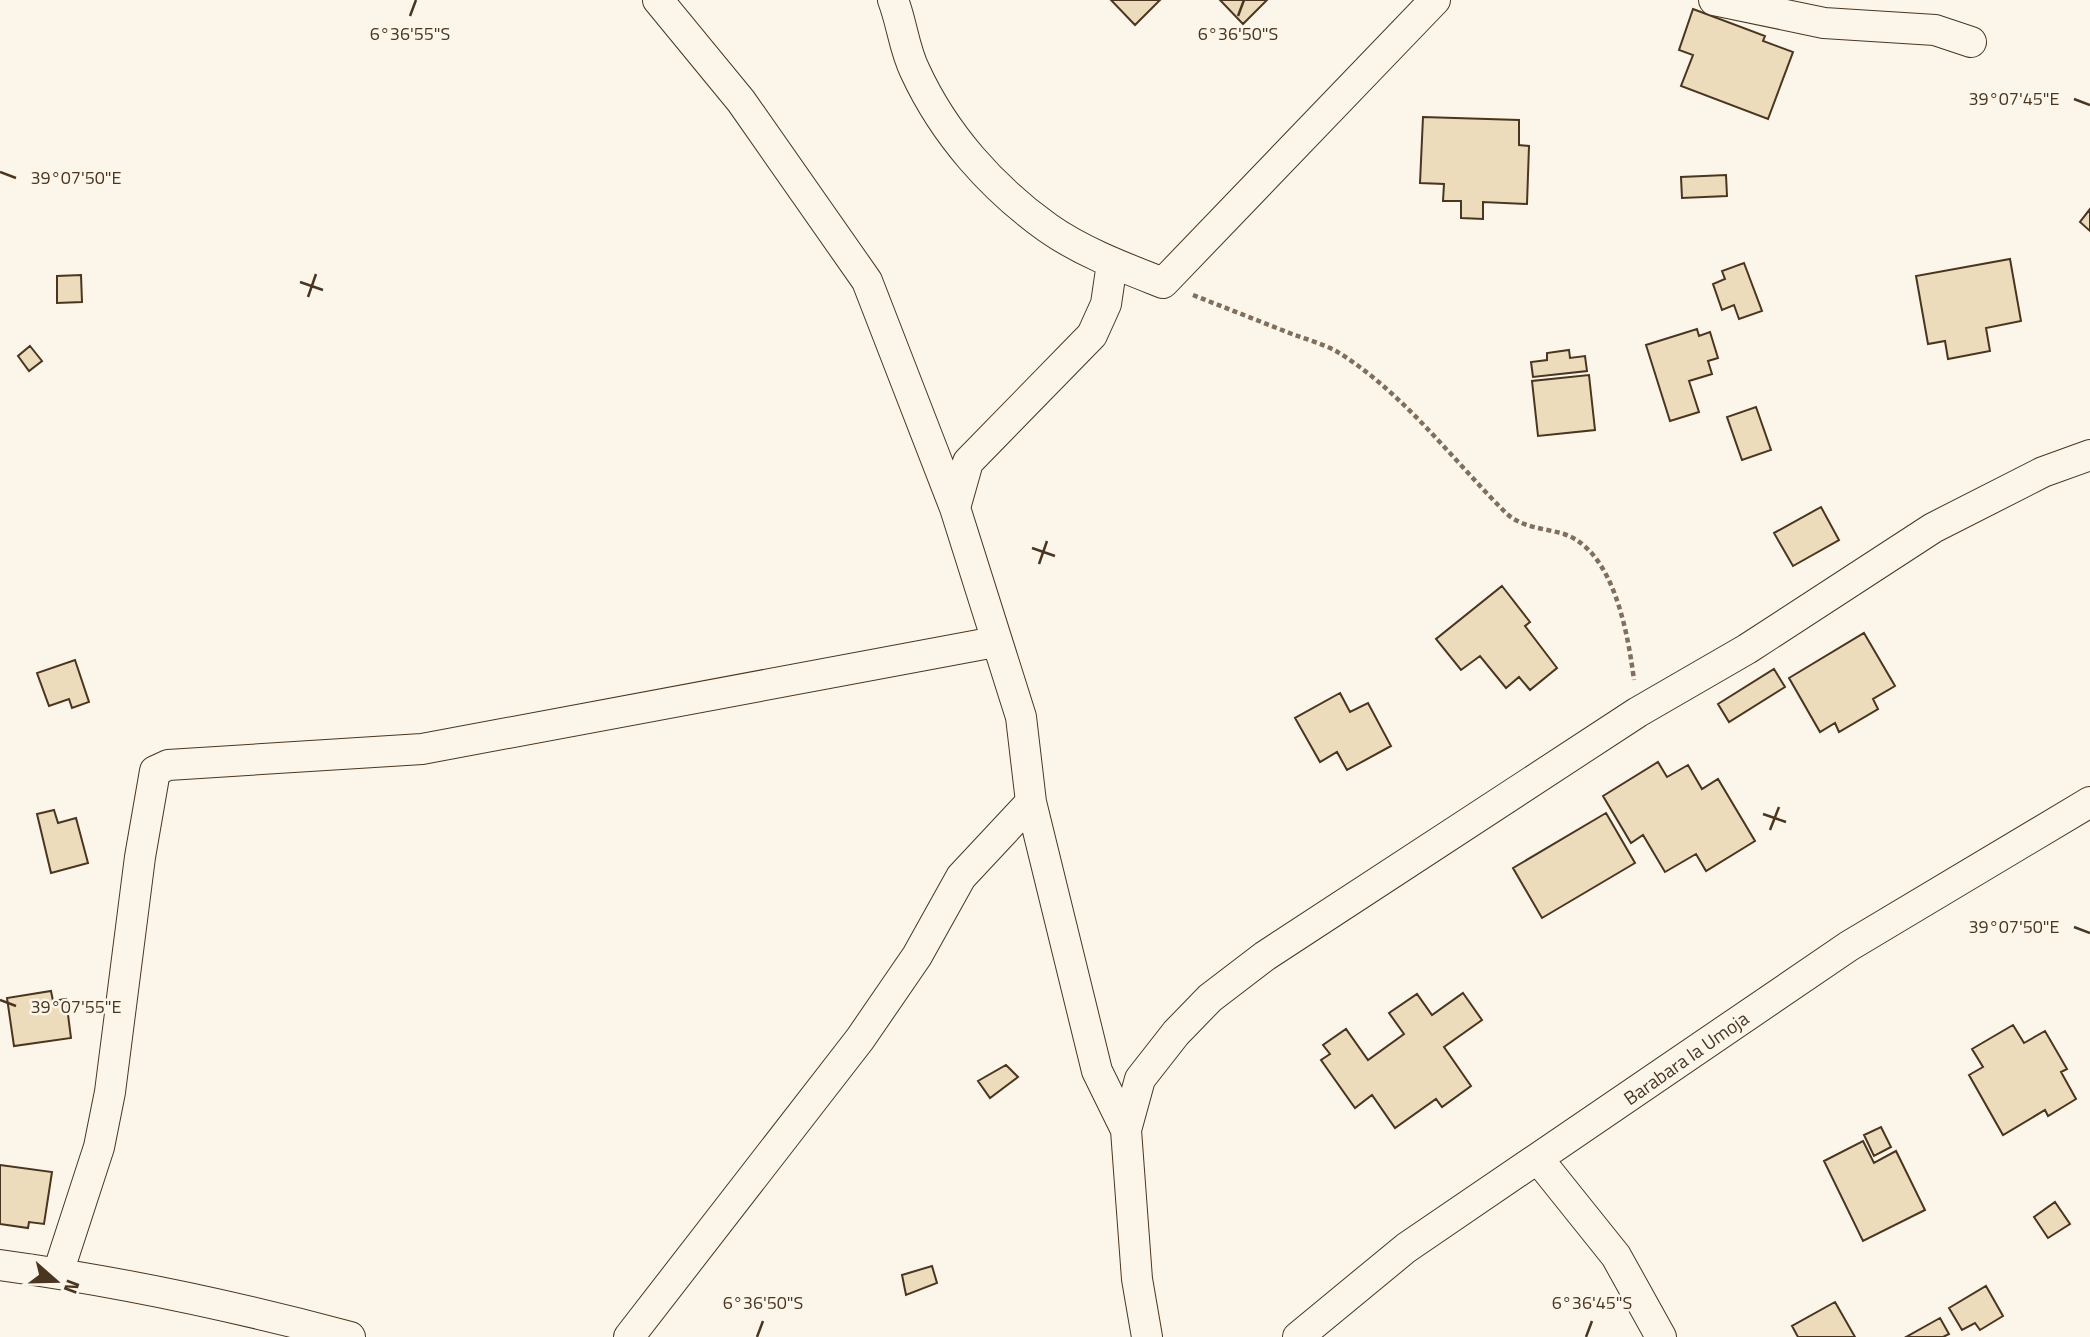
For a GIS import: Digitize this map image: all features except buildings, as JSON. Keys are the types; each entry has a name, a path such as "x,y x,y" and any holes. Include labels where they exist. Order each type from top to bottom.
{"street":[{"path":"658,0 741,101 867,281 955,508 995,642 1021,717 1031,802 1097,1072 1126,1130"},
{"path":"893,0 914,70 958,145 1000,187 1049,229 1112,263 1163,283 1435,0"},
{"path":"1714,0 1824,23 1935,30 1971,42"},
{"path":"955,508 968,462 1092,335 1106,304 1112,263"},
{"path":"1147,1337 1138,1279 1126,1130 1140,1079 1176,1033 1210,998 1265,956 1638,712 1747,649 1933,527 2043,472 2090,455"},
{"path":"58,1273 96,1156 108,1103 140,857 155,771 168,765 422,749 995,642"},
{"path":"629,1337 860,1040 917,957 961,877 1031,802"},
{"name":"Barabara la Umoja","path":"1298,1337 1406,1248 1539,1160 1849,946 2090,802"},
{"path":"1539,1160 1616,1256 1661,1337"},
{"path":"0,1265 58,1273 270,1316 349,1337"}],"path":[{"path":"1163,283 1334,350 1368,374 1471,474 1507,514 1528,526 1565,535 1584,543 1606,573 1630,643 1638,712"}]}
